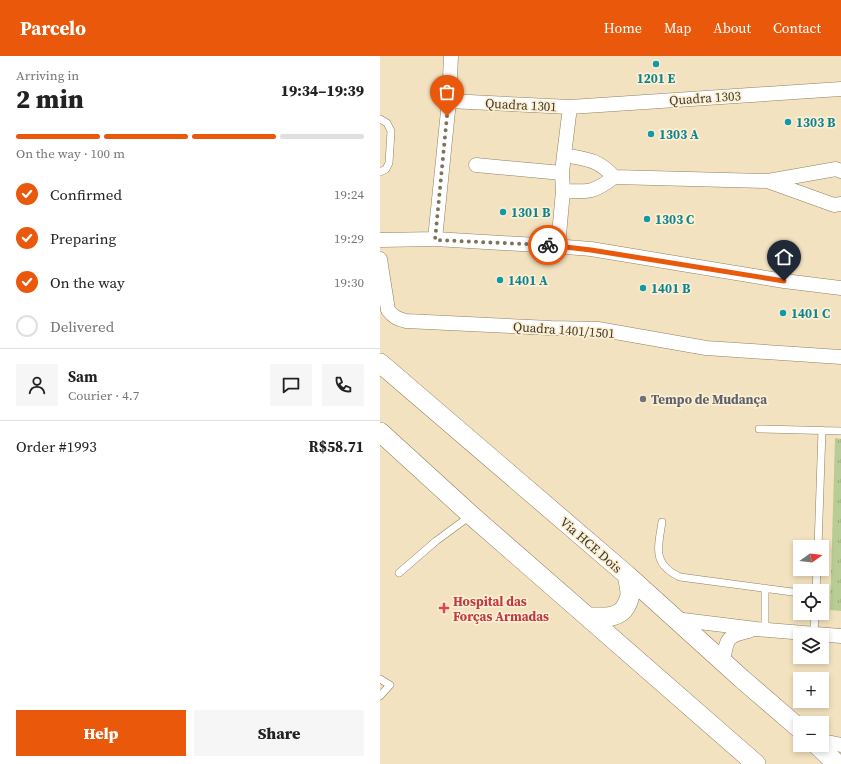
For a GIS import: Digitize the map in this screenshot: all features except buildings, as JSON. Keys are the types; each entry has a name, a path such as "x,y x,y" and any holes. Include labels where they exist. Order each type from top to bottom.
{"main road":[{"name":"Via HCE Dois","path":"382,367 423,399 627,575 793,723"},
{"path":"380,432 618,644 756,764"},
{"path":"589,617 606,617 622,612 629,599 630,593 627,575"},
{"path":"824,752 837,764"}],"street":[{"path":"435,240 449,101 451,56"},
{"name":"Quadra 1303","path":"570,107 841,89"},
{"name":"Quadra 1301","path":"449,101 570,107 562,173 563,190 558,246"},
{"path":"564,155 596,162 606,168 614,177"},
{"path":"476,165 562,173"},
{"path":"563,190 579,192 590,191 600,188 614,177 768,181 836,169 841,171"},
{"path":"768,181 834,205 841,204"},
{"path":"380,240 435,240 558,246 784,281 841,288"},
{"name":"Quadra 1401/1501","path":"380,259 388,310 391,315 406,321 598,330 706,348 841,357"},
{"path":"675,619 793,632"},
{"path":"723,661 726,643 731,637 736,634 760,629"},
{"path":"829,635 841,636"},
{"path":"829,742 841,745"}],"lane":[{"path":"380,119 387,123 391,131 388,163 386,168 380,172"},
{"path":"759,429 841,431"},
{"path":"818,540 822,430"},
{"path":"399,573 436,541 472,515"},
{"path":"662,522 659,541 659,554 661,563 670,573 680,577 793,592"},
{"path":"760,629 765,588"},
{"path":"380,679 390,685 380,696"}],"green space":[{"path":"835,438 841,439 841,611 830,610"}],"way so far":[{"path":"447,116 435,240 548,245"}],"place":[{"name":"1201 E","path":"656,64"},
{"name":"1303 B","path":"788,122"},
{"name":"1303 A","path":"651,134"},
{"name":"1301 B","path":"503,212"},
{"name":"1303 C","path":"647,219"},
{"name":"1401 A","path":"500,280"},
{"name":"1401 B","path":"643,288"},
{"name":"1401 C","path":"783,313"},
{"name":"Tempo de Mudança","path":"643,399"},
{"name":"Hospital das Forças Armadas","path":"444,608"}],"route":[{"path":"548,245 718,269 784,281"}]}
